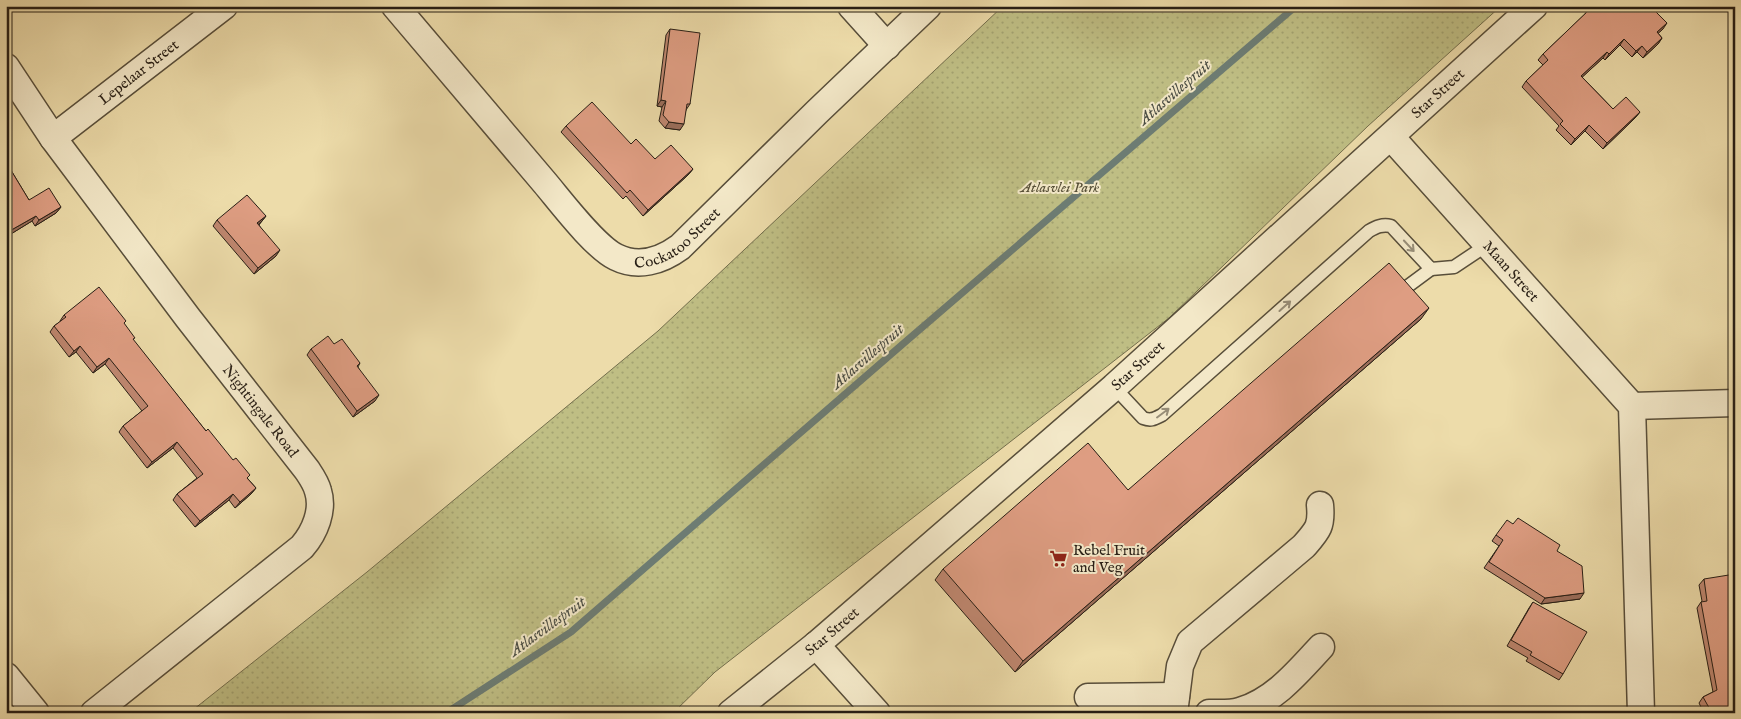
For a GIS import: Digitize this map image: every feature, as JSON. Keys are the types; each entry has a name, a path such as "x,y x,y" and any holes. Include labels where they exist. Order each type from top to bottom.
{"street":[{"name":"Lepelaar Street","path":"53,138 224,6"},
{"name":"Cockatoo Street","path":"395,6 572,215 605,250 616,257 639,262 649,262 668,256 680,247 928,6"},
{"path":"851,6 887,46"},
{"name":"Star Street","path":"731,713 816,644 1114,386 1534,6"},
{"name":"Nightingale Road","path":"6,67 53,138 188,318 307,470 318,490 320,499 315,526 308,540 302,546 94,713"},
{"name":"Maan Street","path":"1390,137 1632,406"},
{"path":"1641,713 1632,406 1735,403"},
{"path":"1088,697 1175,704 1180,666 1190,642 1304,546 1315,533 1322,520 1320,505"},
{"path":"816,644 877,713"},
{"path":"1209,713 1238,712 1256,705 1287,684 1321,647"},
{"path":"6,676 36,713"}],"lane":[{"path":"1114,386 1143,418 1153,420 1162,415 1369,231 1376,227 1391,226 1431,269"},
{"path":"1404,289 1431,269 1454,268 1487,245"}],"green space":[{"name":"Atlasvlei Park","path":"1003,6 1501,6 1368,126 1169,318 715,672 673,713 189,713 367,572 658,331"}],"building":[{"path":"1590,6 1652,6 1667,23 1657,32 1662,38 1647,52 1642,46 1636,51 1624,39 1609,54 1607,52 1581,76 1613,109 1626,97 1640,112 1607,143 1589,125 1575,139 1560,124 1563,121 1526,81 1548,60 1543,54 1590,9"},
{"path":"670,29 700,33 690,104 687,104 684,124 669,122 663,115 666,101 661,100"},
{"path":"592,102 631,144 636,139 655,159 671,145 693,169 648,210 630,190 627,193 566,126"},
{"path":"6,162 29,200 49,188 61,207 39,220 36,216 6,233"},
{"path":"247,195 266,216 257,223 280,250 258,268 217,220"},
{"path":"1389,263 1429,308 1023,661 943,569 1088,443 1128,490"},
{"path":"99,287 126,321 124,323 135,338 133,339 206,431 208,429 233,460 236,458 250,475 247,478 256,488 240,502 233,494 200,521 177,494 203,474 177,442 152,462 123,426 148,406 109,358 97,367 80,346 74,351 54,326 66,317 64,315"},
{"path":"328,336 334,344 342,339 360,363 357,366 379,395 357,411 311,349"},
{"path":"1518,518 1560,545 1557,551 1582,566 1584,593 1545,598 1489,562 1503,540 1496,535 1507,520 1513,524"},
{"path":"1735,574 1735,713 1712,713 1703,697 1717,690 1701,602 1707,601 1704,579"},
{"path":"1533,602 1587,632 1563,674 1530,655 1532,652 1511,640"}],"waterway":[{"name":"Atlasvillespruit","path":"446,713 571,632 1296,6"}],"place":[{"name":"Rebel Fruit and Veg","path":"1059,559"}]}
